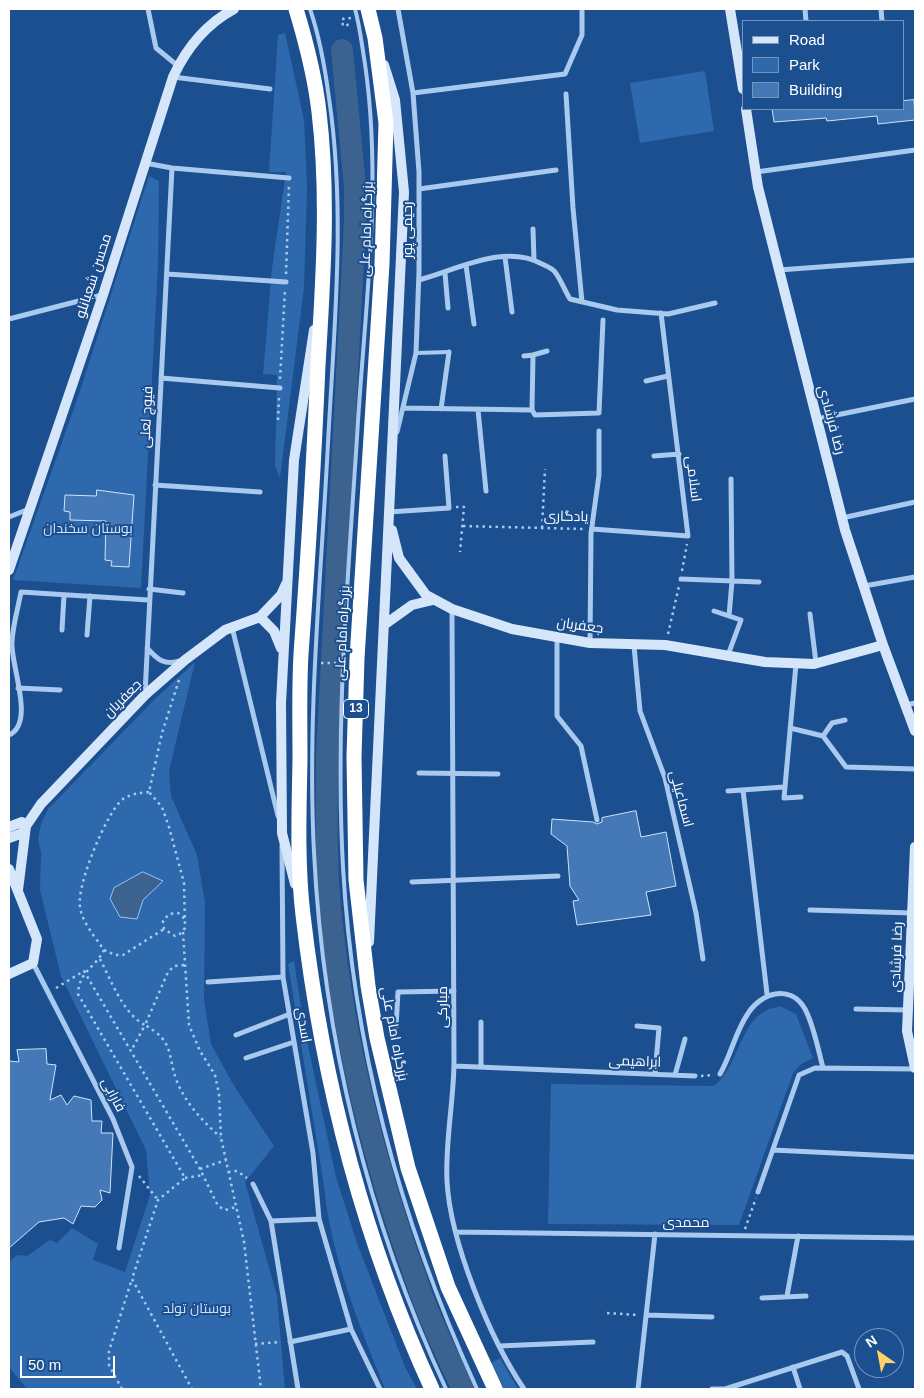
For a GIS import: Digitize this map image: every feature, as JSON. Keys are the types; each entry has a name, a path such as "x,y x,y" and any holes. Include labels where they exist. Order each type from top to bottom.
{"highway":[{"path":"296,9 305,39 319,111 324,188 323,267 308,576 301,656 299,824 303,913 328,1070 341,1133 388,1286 432,1389"},
{"name":"بزرگراه امام علی","path":"368,9 375,38 386,123 382,264 358,648 354,758 356,880 368,986 377,1038 408,1168 448,1287 495,1389"}],"main road":[{"name":"محسن شعبانلو","path":"9,570 103,295 173,77 187,51 212,22 234,9"},
{"path":"730,9 742,83"},
{"path":"368,986 374,802 404,192 396,100 375,38"},
{"name":"رضا فرشادی","path":"746,110 756,172 779,270 842,518 883,645 910,704 915,730"},
{"path":"303,913 282,833 282,654 294,460 323,267"},
{"name":"جعفریان","path":"389,512 399,558 412,578 433,600 452,609 512,629 590,643 634,646 665,645 765,662 816,663 883,645"},
{"name":"جعفریان","path":"26,826 40,804 145,696 185,660 225,630 260,616 281,595 288,581"},
{"path":"384,625 412,605 433,600"},
{"path":"260,616 274,631 279,640 282,654"},
{"path":"9,827 22,822 26,826"},
{"path":"9,838 23,832 26,826"},
{"path":"18,890 26,826"},
{"name":"رضا فرشادی","path":"915,847 908,1010 908,1031 915,1068"},
{"path":"9,869 37,939 33,963 9,974"}],"street":[{"path":"148,9 156,48 178,66"},
{"name":"رحیمی پور","path":"392,450 416,353 419,280 419,189 413,93 398,9"},
{"path":"413,93 565,74 582,35 582,9"},
{"path":"173,77 270,88"},
{"path":"566,94 573,208 582,302"},
{"path":"756,172 915,150"},
{"path":"144,163 172,168 289,178"},
{"name":"فیوج لعلی","path":"145,696 148,600 172,168"},
{"path":"419,189 556,170"},
{"path":"533,228 534,260"},
{"path":"419,280 445,273 475,261 505,257 534,260 554,271 570,299 617,310 661,313 715,303"},
{"path":"505,257 512,312"},
{"path":"779,270 915,260"},
{"path":"466,265 474,324"},
{"path":"445,273 448,308"},
{"path":"167,274 286,282"},
{"path":"9,319 103,295"},
{"name":"اسلامی","path":"661,313 688,536"},
{"path":"533,355 532,410 535,415 599,413 603,320"},
{"path":"524,356 548,351"},
{"path":"441,409 449,352"},
{"path":"646,381 668,376"},
{"path":"161,378 280,388"},
{"path":"817,420 915,399"},
{"path":"403,408 532,410"},
{"path":"478,410 486,491"},
{"path":"590,643 592,529 599,475 599,431"},
{"path":"654,456 679,454"},
{"path":"389,512 449,508 445,456"},
{"path":"729,616 732,581 731,479"},
{"path":"155,485 260,492"},
{"path":"842,518 915,502"},
{"path":"9,517 30,509"},
{"name":"یادگاری","path":"592,529 688,536"},
{"path":"864,586 915,576"},
{"path":"680,579 760,582"},
{"path":"149,589 183,593"},
{"path":"9,735 16,732 21,725 22,713 12,643 21,592 148,600"},
{"path":"62,630 64,595"},
{"path":"87,635 90,596"},
{"name":"مبارکی","path":"452,609 454,1066 447,1181 456,1232 480,1302 499,1346 524,1389"},
{"path":"714,611 741,620 728,656"},
{"path":"810,614 816,663"},
{"name":"اسدی","path":"232,627 282,833 283,977 313,1153 319,1219 351,1329 380,1389"},
{"path":"557,637 557,716 581,746 596,820"},
{"name":"اسماعیلی","path":"634,646 640,711 665,778 696,913 703,959"},
{"path":"147,647 156,658 163,662 172,664 185,660"},
{"path":"796,663 784,798 801,797"},
{"path":"18,688 60,690"},
{"path":"823,736 832,724 845,720"},
{"path":"790,728 823,736 846,767 915,769"},
{"path":"419,773 498,774"},
{"path":"728,791 784,787"},
{"path":"743,790 768,994"},
{"path":"412,882 558,876"},
{"path":"810,910 912,913"},
{"name":"فارابی","path":"33,963 113,1119 132,1167"},
{"path":"208,982 283,977"},
{"path":"396,1027 398,992 454,990"},
{"path":"720,1074 748,1012 768,994 779,992 795,998 804,1009 824,1068"},
{"path":"856,1009 908,1010"},
{"path":"236,1035 290,1014"},
{"path":"481,1022 481,1067"},
{"path":"637,1026 659,1028 655,1074"},
{"path":"675,1075 685,1039"},
{"path":"246,1058 294,1042"},
{"name":"ابراهیمی","path":"454,1066 695,1076"},
{"path":"758,1192 799,1075 815,1068 915,1068"},
{"path":"773,1150 915,1157"},
{"path":"119,1248 132,1167"},
{"path":"253,1184 271,1221 298,1389"},
{"path":"271,1221 319,1219"},
{"name":"محمدی","path":"456,1232 915,1238"},
{"path":"638,1389 656,1234"},
{"path":"787,1296 798,1236"},
{"path":"762,1298 806,1296"},
{"path":"647,1316 712,1317"},
{"path":"290,1342 351,1329"},
{"path":"499,1346 593,1342"},
{"path":"712,1389 725,1389 842,1352 847,1356 859,1389"},
{"path":"793,1367 800,1389"}],"lane":[{"path":"310,9 323,56 336,156 338,195 334,353 313,724 314,849 322,958 345,1085 367,1177 408,1298 446,1389"},
{"path":"355,9 372,118 373,184 350,555 341,744 345,898 359,1018 388,1143 409,1214 436,1290 478,1389"},
{"path":"416,353 449,352"}],"path":[{"path":"342,19 343,26"},
{"path":"278,420 286,282 289,178"},
{"path":"542,528 545,469"},
{"path":"460,552 464,507"},
{"name":"یادگاری","path":"463,526 592,529"},
{"path":"665,645 688,536"},
{"path":"148,792 162,734 185,660"},
{"path":"314,663 342,663"},
{"path":"148,792 162,807 184,882 185,928 183,932 186,946 184,964 189,997 189,1025 200,1051 215,1075 219,1094 221,1138 244,1242 261,1389"},
{"path":"148,792 135,793 122,800 95,845 85,872 79,905 82,917 104,950 115,955 123,955 164,930"},
{"path":"164,930 163,920 169,914 178,913 185,919"},
{"path":"164,930 175,936 183,932"},
{"path":"48,992 84,971 100,958 104,950"},
{"path":"100,958 127,1008 139,1022 158,1033 169,1049 176,1080 194,1112 221,1138"},
{"path":"131,1051 145,1025 168,972 174,966 184,964"},
{"path":"84,971 200,1169 218,1206 226,1210 236,1207"},
{"path":"84,971 78,986 78,994 185,1178"},
{"path":"695,1076 720,1074"},
{"path":"200,1169 226,1160"},
{"path":"132,1167 158,1200"},
{"path":"228,1172 240,1173 253,1184"},
{"path":"122,1389 109,1365 109,1351 158,1200 185,1178 203,1175"},
{"path":"743,1235 758,1192"},
{"path":"132,1279 192,1389"},
{"path":"607,1313 647,1316"},
{"path":"256,1344 290,1342"}],"green space":[{"path":"285,33 304,120 307,186 304,288 280,478 275,466 277,375 263,374 272,268 286,172 269,172 278,35"},
{"path":"705,71 714,131 640,143 630,83"},
{"name":"بوستان سخندان","path":"149,176 159,181 158,264 141,588 13,580 78,397"},
{"name":"بوستان تولد","path":"195,662 169,771 171,796 197,855 205,903 204,999 211,1044 233,1084 274,1146 245,1182 277,1296 285,1389 27,1389 9,1367 9,1262 17,1255 27,1256 50,1240 57,1243 72,1228 98,1244 93,1260 125,1272 150,1195 146,1150 61,976 40,890 41,852 38,839 41,824 48,809 156,698"},
{"path":"294,961 304,1027 336,1177 357,1243 405,1367 417,1389 385,1389 347,1290 333,1239 328,1212 288,964"},
{"path":"780,1006 796,1014 813,1058 801,1064 793,1073 739,1225 548,1224 551,1084 714,1086 729,1068 744,1035 757,1017 767,1010"},
{"path":"500,1358 518,1389 502,1389 490,1364"}],"shaded area":[{"path":"143,872 163,881 143,900 137,919 120,917 110,899 114,888"}],"building":[{"path":"914,100 915,120 878,124 877,116 827,121 826,118 774,122 772,110 904,110 904,101"},
{"path":"97,490 134,495 129,567 111,566 112,561 105,560 106,521 70,520 70,512 64,511 65,495 96,496"},
{"path":"636,811 641,837 666,832 676,886 646,892 651,915 577,925 573,901 579,900 570,886 567,846 551,834 552,819 593,822 597,824 602,822 602,818"},
{"path":"46,1049 47,1064 56,1065 50,1100 61,1095 67,1105 74,1096 91,1100 92,1121 102,1121 101,1133 113,1133 110,1193 100,1190 102,1200 95,1207 81,1206 73,1224 64,1218 39,1222 9,1248 9,1061 19,1062 17,1050"}],"waterway":[{"path":"342,50 355,187 355,222 327,755 329,898 344,1011 363,1104 375,1150 402,1240 423,1298 463,1389"}]}
